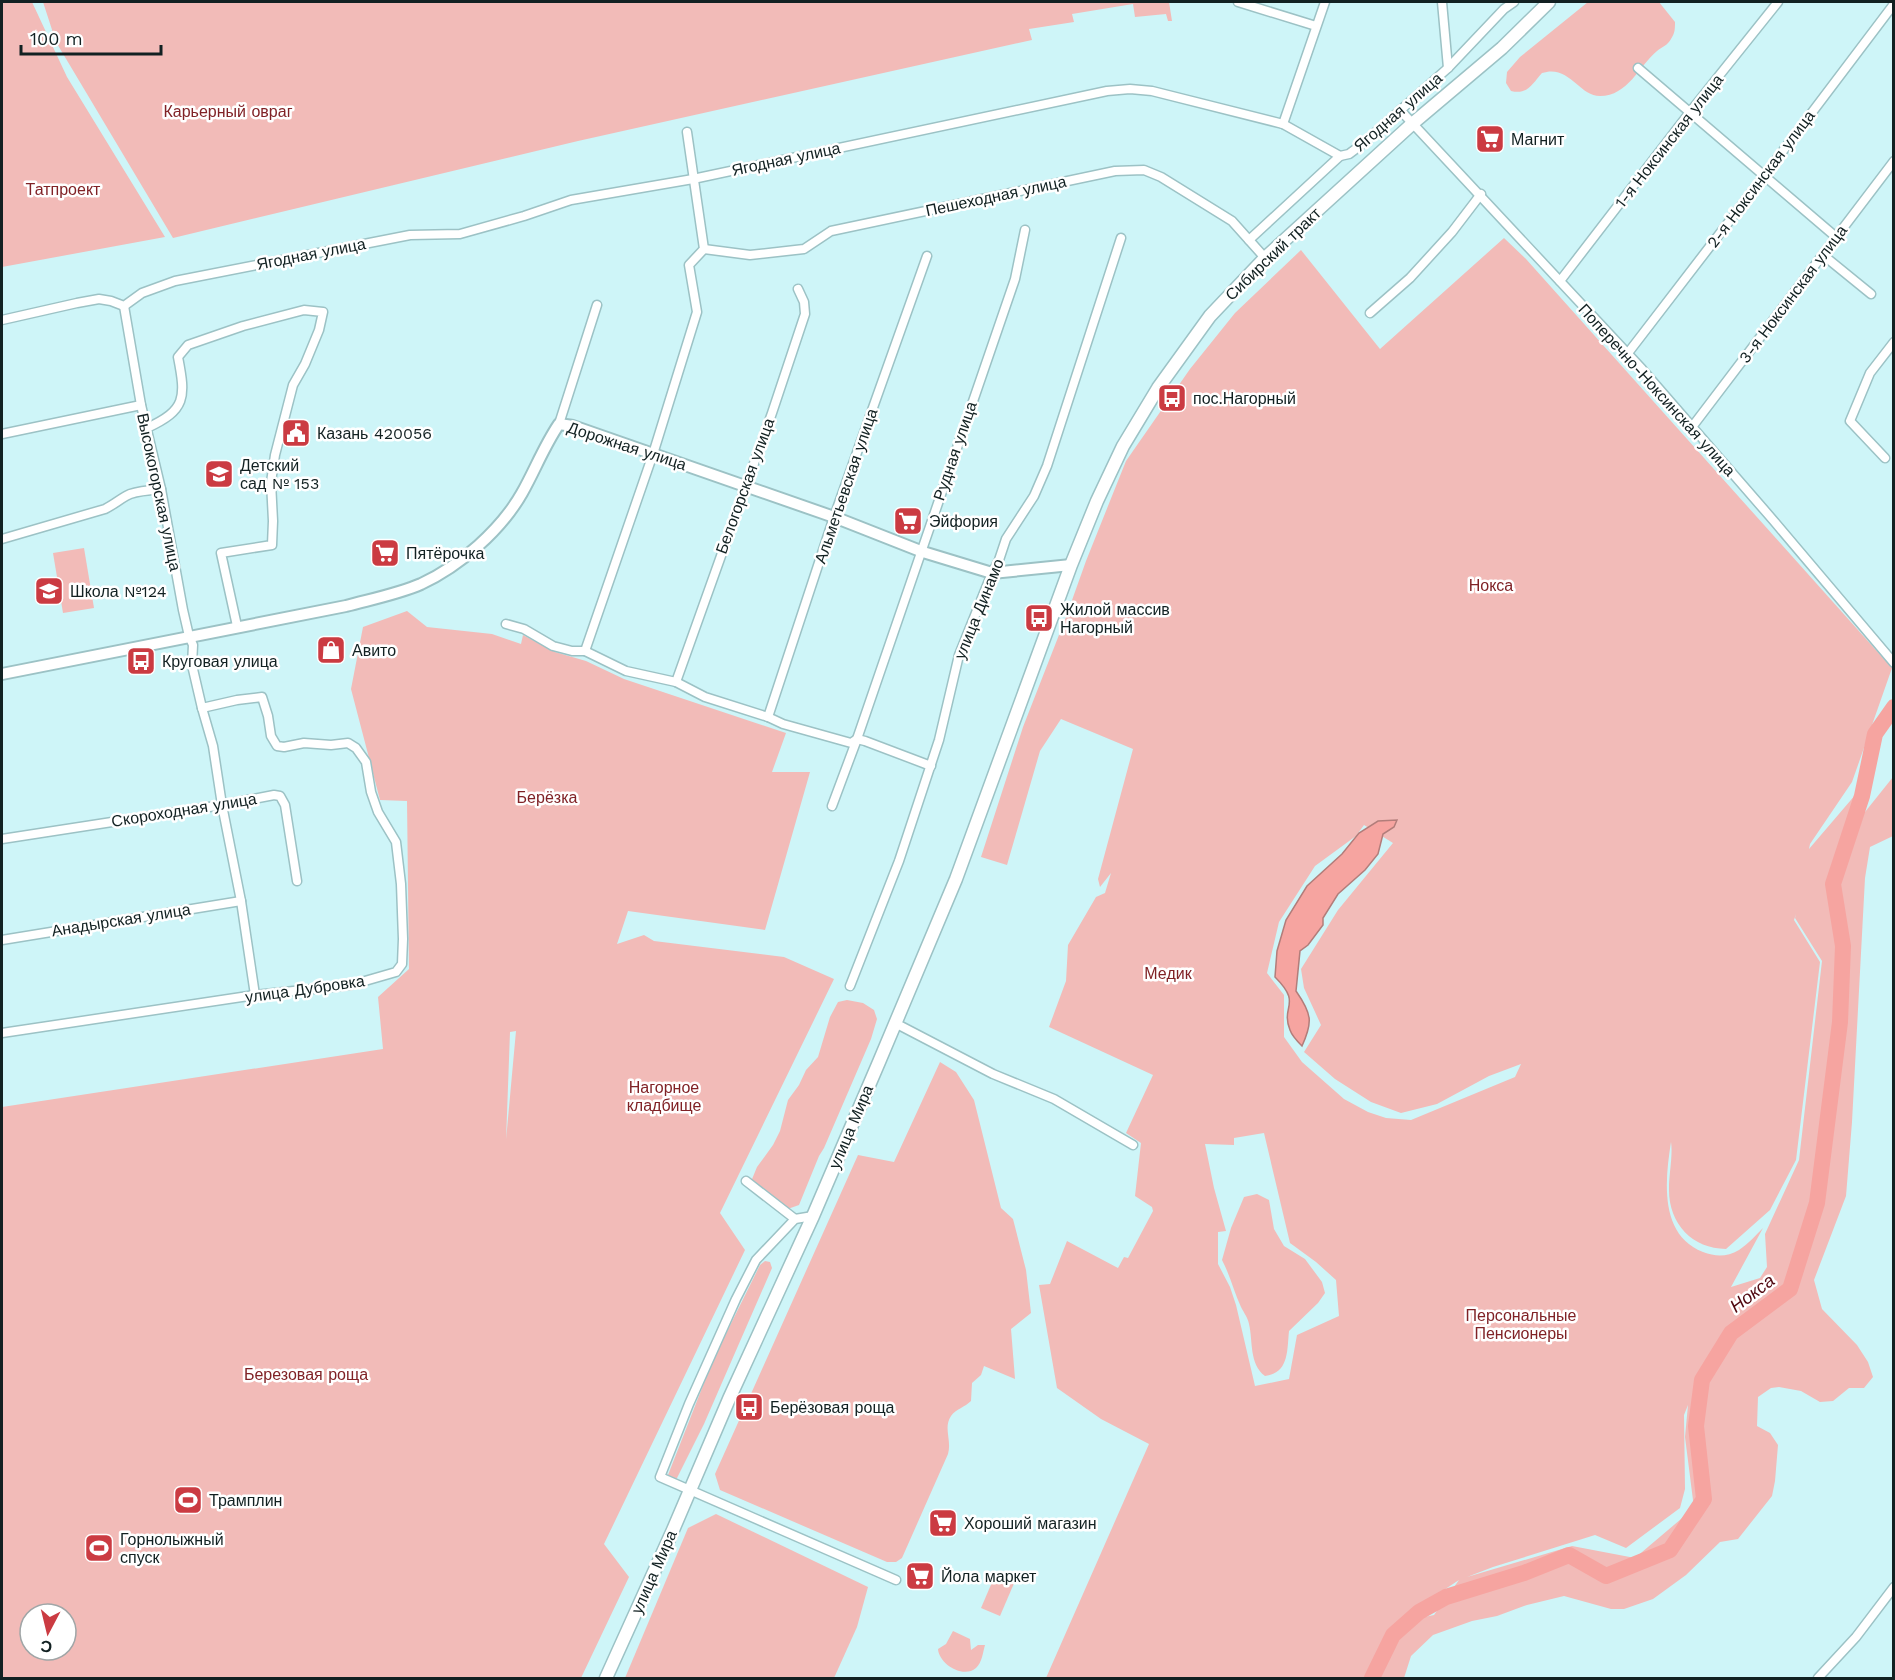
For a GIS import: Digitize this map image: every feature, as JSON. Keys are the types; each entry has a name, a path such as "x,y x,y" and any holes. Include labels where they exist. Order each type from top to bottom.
{"main road":[{"name":"Сибирский тракт","path":"1071,565 1097,501 1123,446 1158,388 1210,316 1265,258 1412,124 1502,48 1550,2"},
{"name":"улица Мира","path":"606,1678 729,1399 813,1216 956,879 1071,565"}],"street":[{"path":"1238,2 1316,26"},
{"path":"1283,124 1325,2"},
{"path":"1442,2 1448,68"},
{"name":"Ягодная улица","path":"124,306 142,293 175,281 410,235 460,234 571,201 693,179 1107,91 1130,89 1152,91 1283,124 1340,156 1349,154 1448,68 1504,9 1514,2"},
{"name":"1-я Ноксинская улица","path":"1560,281 1778,2"},
{"name":"2-я Ноксинская улица","path":"1628,353 1893,4"},
{"path":"1638,68 1836,237"},
{"name":"Поперечно-Ноксинская улица","path":"1400,110 1628,353 1893,663"},
{"path":"585,651 653,454 697,312 689,265 704,249 687,132"},
{"path":"1249,240 1340,156"},
{"name":"3-я Ноксинская улица","path":"1692,427 1893,161"},
{"name":"Пешеходная улица","path":"704,249 750,255 804,249 831,231 1115,171 1144,170 1161,177 1232,221 1265,258"},
{"path":"1370,314 1410,278 1452,232 1481,194"},
{"name":"Рудная улица","path":"832,806 923,552 924,542 1015,279 1024,230"},
{"name":"улица Динамо","path":"850,986 899,861 931,766 959,655 1006,539 1034,496 1047,466 1121,238"},
{"path":"1823,255 1871,294"},
{"name":"Альметьевская улица","path":"768,717 834,517 927,256"},
{"name":"Белогорская улица","path":"675,682 772,413 805,314 804,302 798,289"},
{"path":"2,320 99,300 111,301 124,306"},
{"path":"559,424 597,305"},
{"name":"Высокогорская улица","path":"124,306 141,405 161,489 189,636 193,645 192,665 213,746 241,901 255,995"},
{"path":"147,428 166,419 177,408 182,397 178,357 188,345 243,326 304,310 323,312 319,330 305,364 293,385 275,455 271,482 272,545 221,553 237,626"},
{"path":"1885,458 1850,421 1870,372 1893,342"},
{"path":"2,435 141,405"},
{"name":"Дорожная улица","path":"2,674 346,606 421,584 462,559 490,535 521,495 551,435 559,424 573,426 745,485 923,552 992,573 1071,565"},
{"path":"2,538 105,509 127,495 161,489"},
{"path":"506,624 524,629 554,646 572,651 585,651 626,671 675,682 705,697 783,724 851,743 857,739 931,766"},
{"name":"улица Дубровка","path":"2,1033 255,995 351,984 396,972 402,964 401,885 396,842 378,812 371,792 366,762 357,747 348,743 331,745 304,743 277,746 271,736 262,697 202,708"},
{"name":"Скороходная улица","path":"2,839 274,795 280,796 285,805 297,881"},
{"name":"Анадырская улица","path":"2,940 241,901"},
{"path":"895,1023 993,1074 1054,1099 1133,1145"},
{"path":"746,1181 795,1219"},
{"path":"813,1216 795,1219 756,1260 736,1299 660,1477 896,1581"},
{"path":"1818,1678 1856,1637 1893,1587"}],"green space":[{"name":"Татпроект","path":"2,2 32,2 67,77 165,237 2,267"},
{"name":"Карьерный овраг","path":"43,2 1169,2 1172,21 1168,21 1166,14 1135,17 1133,4 1072,14 1074,22 1029,29 1032,40 578,141 173,238 56,42"},
{"path":"1588,2 1659,2 1675,22 1673,35 1626,86 1610,95 1593,95 1567,76 1551,71 1542,73 1526,90 1511,91 1506,83 1507,72 1520,57"},
{"path":"1504,238 1526,259 1892,668 1852,782 1810,844 1809,849 1856,794 1865,812 1893,777 1893,836 1870,847 1865,878 1846,1196 1814,1280 1822,1309 1857,1345 1868,1362 1873,1377 1864,1388 1849,1388 1833,1401 1820,1402 1801,1391 1779,1387 1771,1388 1758,1397 1757,1426 1770,1433 1778,1445 1772,1496 1738,1539 1720,1542 1686,1575 1653,1599 1624,1609 1611,1609 1564,1596 1472,1621 1433,1635 1411,1656 1404,1678 1046,1678 1149,1444 1101,1419 1057,1388 1039,1285 1050,1284 1067,1241 1118,1268 1124,1257 1128,1258 1153,1211 1152,1207 1135,1196 1141,1143 1126,1133 1153,1075 1049,1027 1066,981 1068,945 1096,897 1105,893 1111,873 1100,887 1098,879 1133,749 1061,719 1040,751 1007,865 981,857 1023,727 1126,461 1190,369 1235,313 1301,250 1380,349","holes":["1364,825 1393,843 1338,910 1301,969 1304,988 1321,1025 1304,1052 1335,1079 1371,1102 1401,1113 1437,1104 1489,1076 1521,1064 1515,1077 1411,1120 1386,1118 1368,1112 1344,1099 1302,1062 1284,1037 1284,995 1267,973 1279,922 1315,866 1356,836","1796,914 1795,918 1822,961 1799,1160 1765,1234 1767,1267 1760,1278 1731,1287 1763,1228 1742,1248 1726,1255 1708,1254 1689,1244 1679,1233 1668,1205 1667,1173 1671,1142 1670,1201 1678,1223 1693,1239 1714,1248 1726,1249 1770,1210 1796,1160 1820,962 1794,920","1264,1133 1290,1243 1336,1280 1339,1316 1297,1335 1289,1379 1255,1386 1236,1305 1218,1264 1218,1232 1226,1231 1205,1144 1234,1145 1234,1138","1688,1405 1685,1437 1694,1508 1635,1558 1572,1546 1467,1577 1595,1535 1626,1548 1680,1508 1685,1489 1684,1415","1459,1580 1434,1615 1401,1622 1412,1611"]},
{"path":"84,548 94,608 63,613 53,553"},
{"name":"Березовая роща","path":"407,611 427,627 492,634 521,644 523,635 555,652 586,661 624,679 786,733 772,772 810,772 765,930 628,911 617,944 644,935 654,941 784,957 834,979 720,1213 745,1250 604,1544 629,1577 581,1678 2,1678 2,1107 383,1049 378,997 409,969 407,801 380,800 351,689 363,627","holes":["516,1031 506,1139 510,1032"]},
{"path":"847,1000 863,1003 874,1010 877,1019 871,1039 799,1205 782,1211 762,1200 752,1190 750,1184 757,1167 780,1131 788,1100 806,1070 818,1057 830,1017 838,1002"},
{"path":"940,1062 956,1072 974,1100 1001,1208 1013,1219 1026,1270 1031,1313 1011,1329 1015,1379 984,1366 981,1375 972,1383 971,1401 953,1414 949,1421 948,1454 902,1558 896,1562 887,1562 720,1490 715,1474 858,1155 894,1162"},
{"path":"1257,1194 1269,1200 1274,1229 1284,1246 1305,1259 1322,1282 1325,1293 1289,1331 1283,1366 1279,1371 1265,1376 1256,1365 1248,1322 1222,1260 1231,1228 1244,1197"},
{"path":"765,1261 770,1262 772,1268 704,1424 676,1480 668,1475 707,1372 760,1265"},
{"path":"716,1514 868,1587 857,1627 834,1678 625,1678 688,1528"},
{"path":"996,1573 1015,1581 1000,1616 981,1608"},
{"path":"953,1631 970,1639 971,1650 978,1645 985,1645 980,1663 971,1671 965,1672 952,1668 939,1655 938,1649 946,1644"}],"shaded area":[{"path":"1397,820 1394,827 1383,834 1378,854 1365,870 1338,894 1323,918 1323,925 1308,945 1300,951 1296,991 1309,1018 1308,1031 1302,1046 1290,1030 1287,1015 1288,994 1275,977 1277,951 1286,920 1307,886 1342,854 1359,833 1378,821"}],"waterway":[{"name":"Нокса","path":"1372,1678 1393,1635 1419,1612 1446,1597 1524,1573 1569,1555 1606,1576 1670,1550 1704,1499 1696,1426 1702,1380 1731,1333 1790,1289 1817,1203 1840,1022 1843,946 1833,884 1862,796 1875,734 1894,707"}],"place":[{"name":"Магнит","path":"1490,139"},
{"name":"пос.Нагорный","path":"1172,398"},
{"name":"Казань 420056","path":"296,433"},
{"name":"Детский сад № 153","path":"219,474"},
{"name":"Эйфория","path":"908,521"},
{"name":"Пятёрочка","path":"385,553"},
{"name":"Школа №124","path":"49,591"},
{"name":"Жилой массив Нагорный","path":"1039,618"},
{"name":"Авито","path":"331,650"},
{"name":"Круговая улица","path":"141,661"},
{"name":"Берёзовая роща","path":"749,1407"},
{"name":"Трамплин","path":"188,1500"},
{"name":"Хороший магазин","path":"943,1523"},
{"name":"Горнолыжный спуск","path":"99,1548"},
{"name":"Йола маркет","path":"920,1576"}],"park label":[{"name":"Берёзка","path":"547,797"},
{"name":"Медик","path":"1168,973"},
{"name":"Нагорное кладбище","path":"664,1096"},
{"name":"Персональные Пенсионеры","path":"1521,1324"}]}
